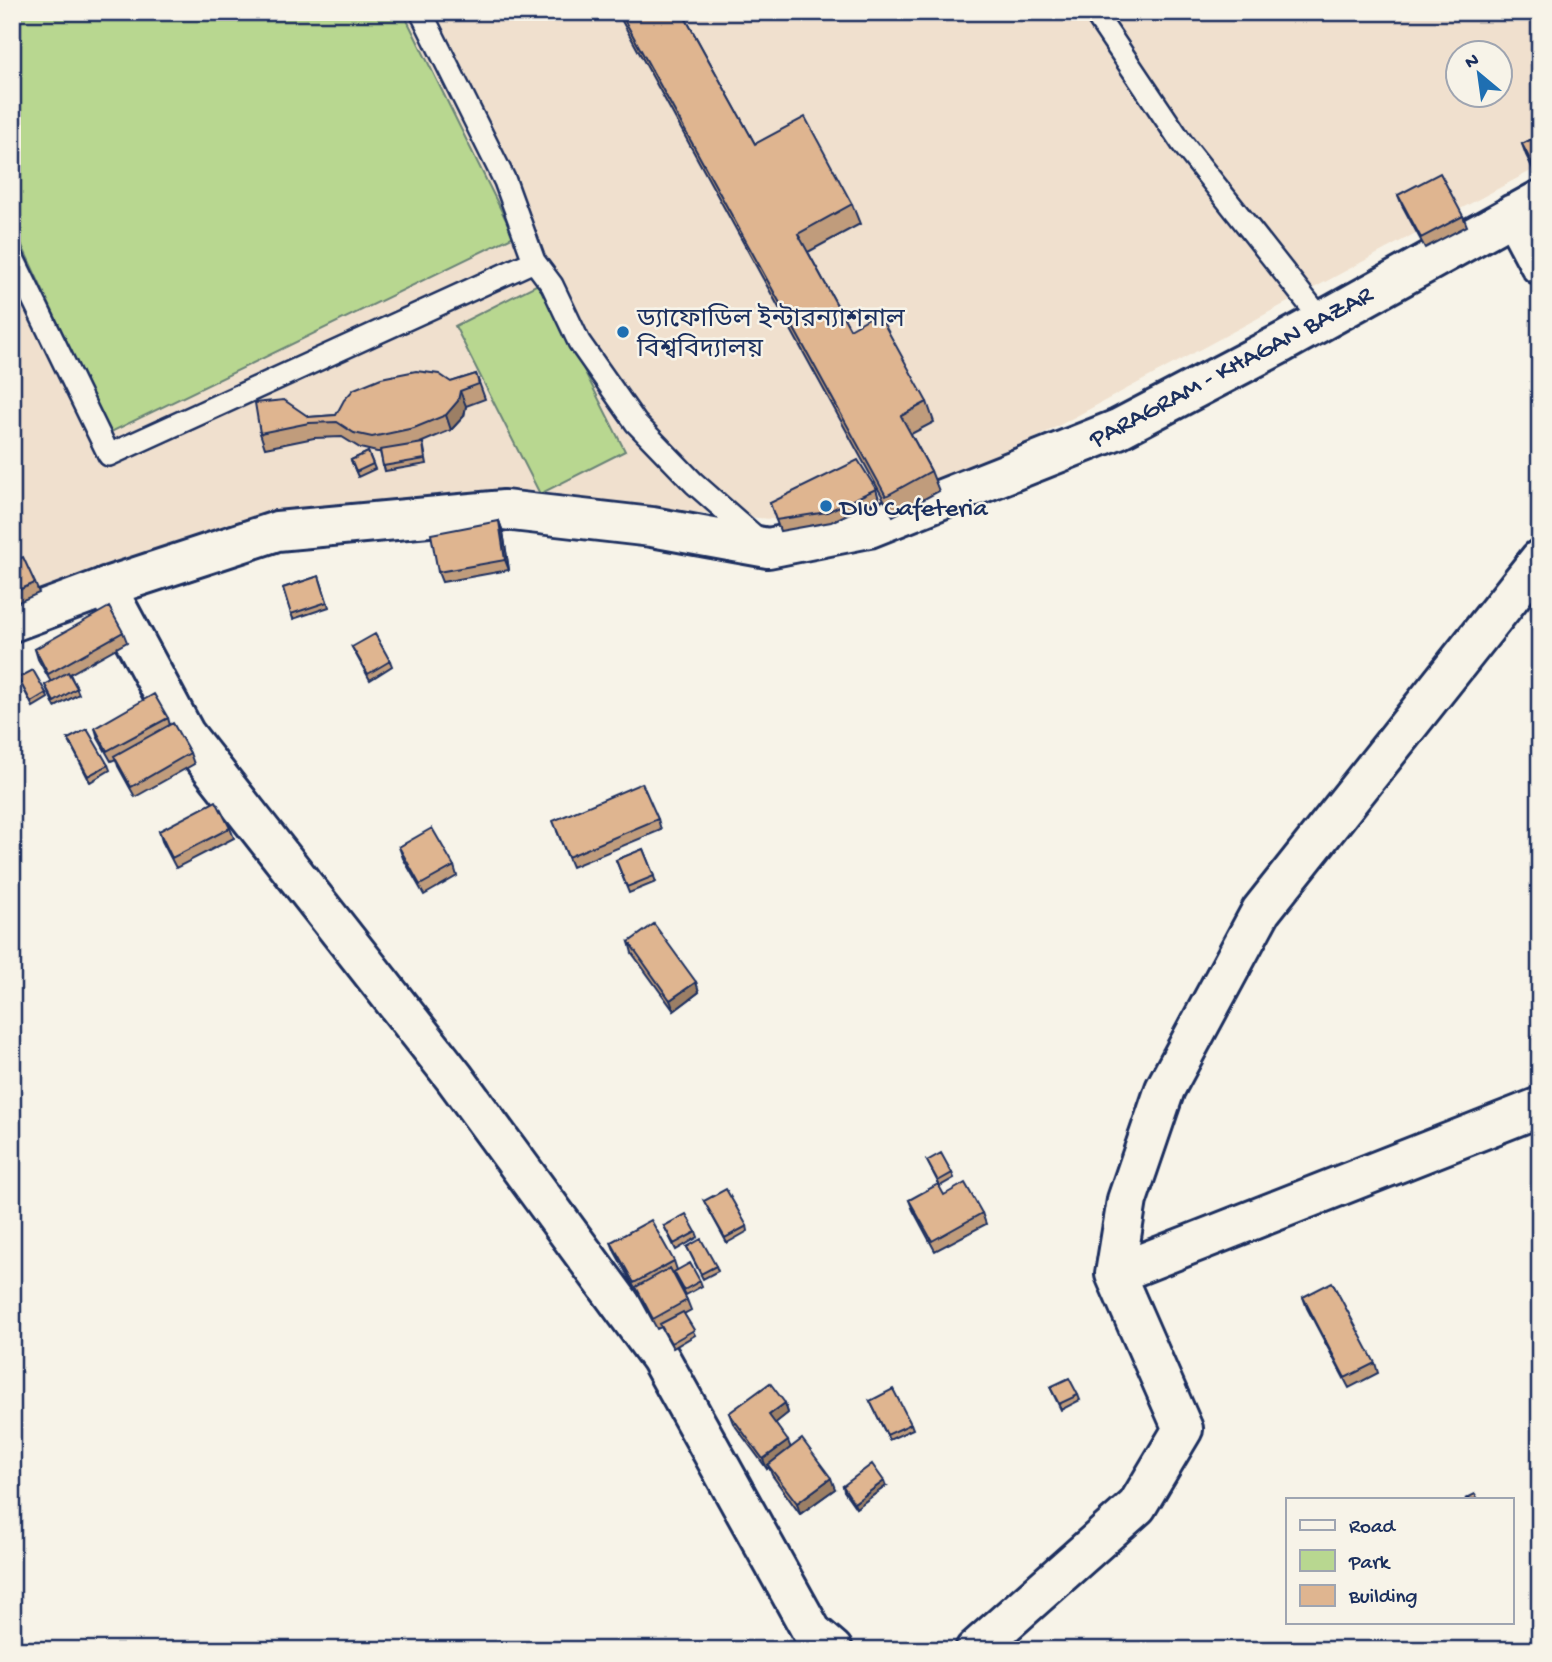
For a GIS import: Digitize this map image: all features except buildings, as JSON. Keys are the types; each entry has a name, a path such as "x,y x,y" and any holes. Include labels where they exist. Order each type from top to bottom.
{"street":[{"name":"PARAGRAM - KHAGAN BAZAR","path":"12,622 106,587 277,531 504,510 652,527 768,548 869,528 1118,429 1282,343 1527,207"},
{"path":"1527,207 1540,265"},
{"path":"975,1650 1137,1506 1183,1429 1115,1274 1127,1200 1164,1089 1261,911 1540,559"},
{"path":"106,587 185,734 454,1077 660,1358 812,1632 833,1650"},
{"path":"1115,1274 1540,1107"}],"lane":[{"path":"421,12 505,181 534,261 552,285 579,342 636,423 694,483 768,548"},
{"path":"1094,12 1182,143 1321,319"},
{"path":"12,256 109,455 534,261"}],"shaded area":[{"name":"ড্যাফোডিল ইন্টারন্যাশনাল বিশ্ববিদ্যালয়","path":"12,12 1540,12 1540,166 869,528 529,497 12,605"}],"green space":[{"path":"12,12 403,12 514,236 109,433 12,224"},
{"path":"540,283 625,451 540,494 455,326"}],"place":[{"name":"ড্যাফোডিল ইন্টারন্যাশনাল বিশ্ববিদ্যালয়","path":"623,332"},
{"name":"DIU Cafeteria","path":"826,506"}]}
